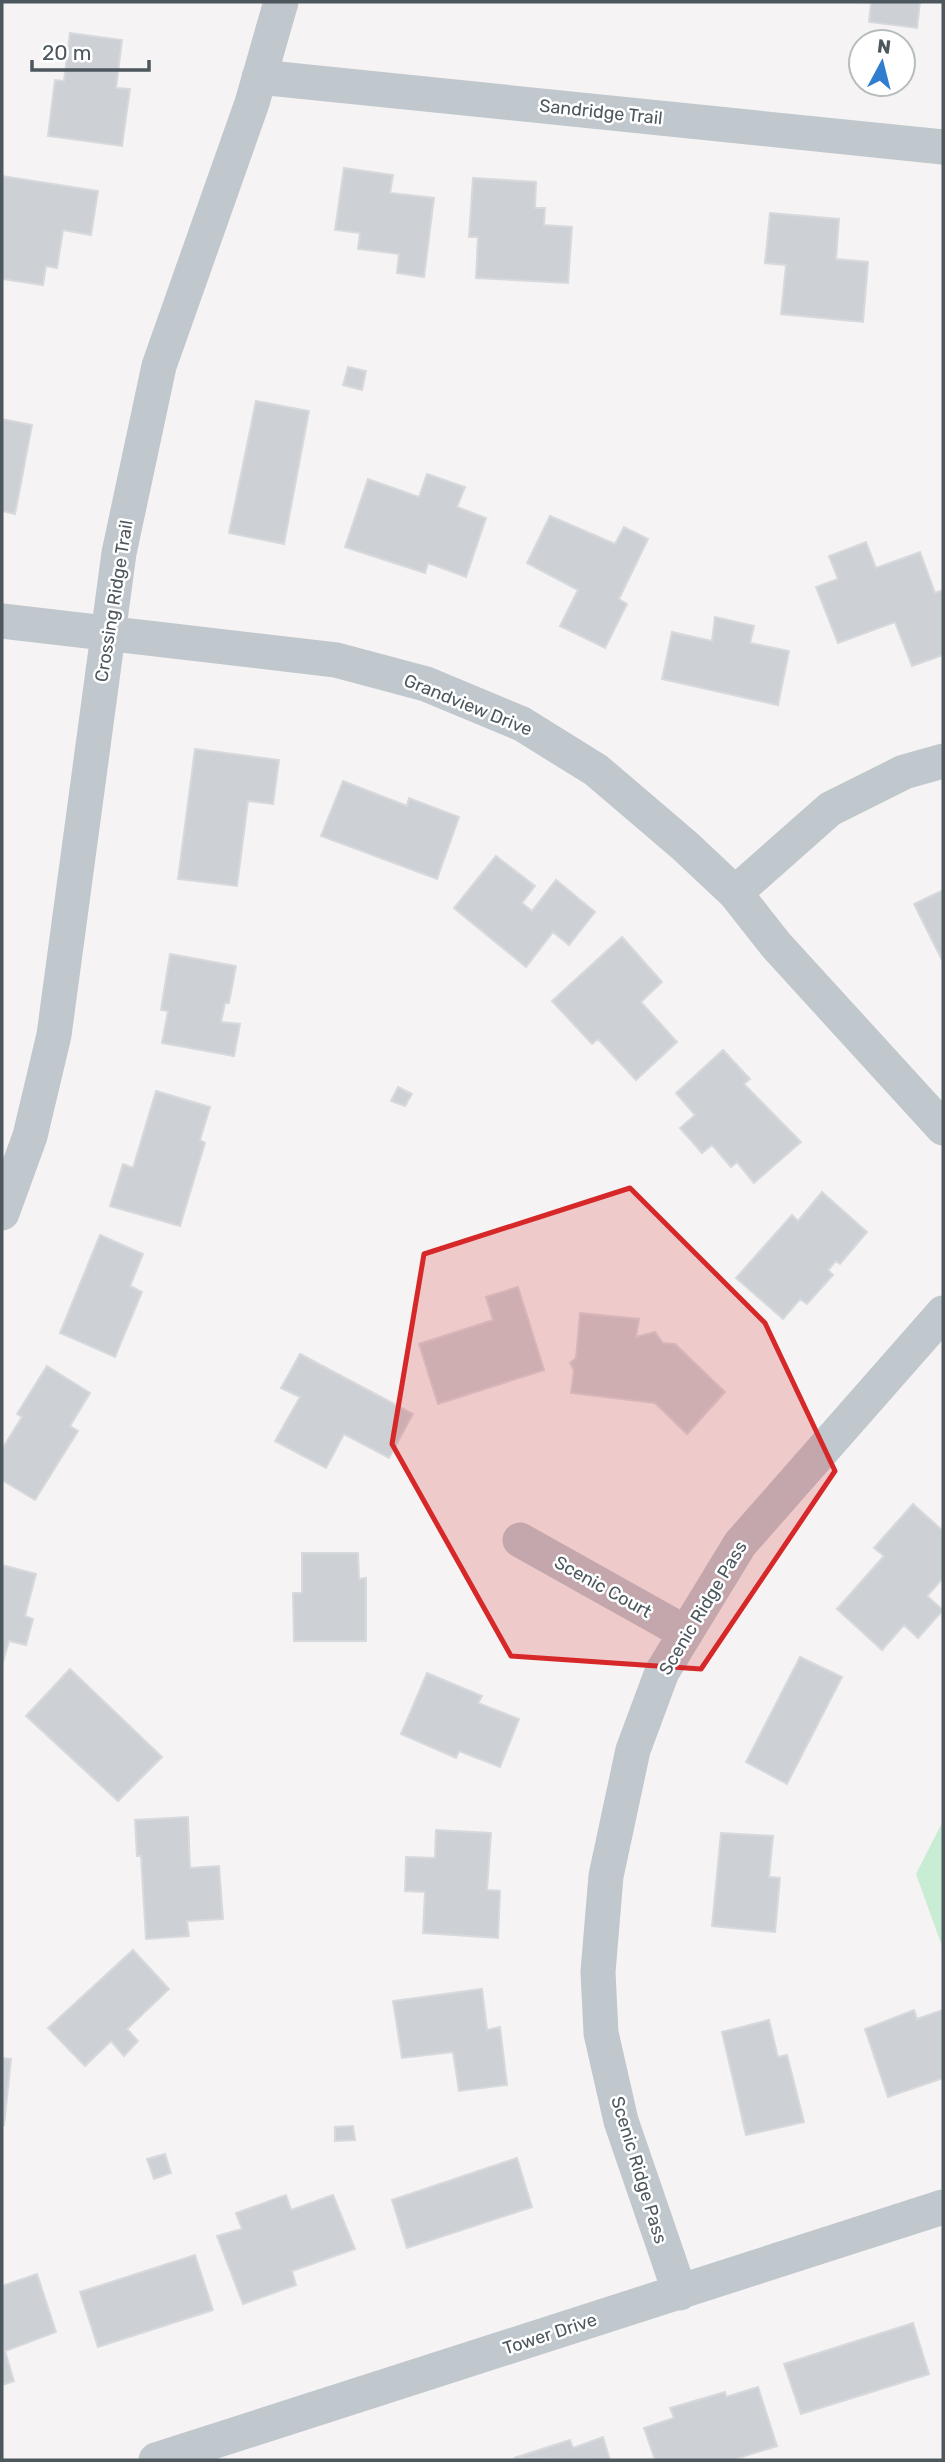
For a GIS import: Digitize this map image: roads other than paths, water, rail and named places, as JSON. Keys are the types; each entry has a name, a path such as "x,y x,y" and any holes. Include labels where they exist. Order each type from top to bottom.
{"street":[{"name":"Crossing Ridge Trail","path":"2,1213 30,1136 54,1035 119,553 159,366 260,77 281,2"},
{"name":"Sandridge Trail","path":"260,77 943,147"},
{"name":"Grandview Drive","path":"2,621 336,660 426,684 522,724 596,770 735,893 776,945 943,1128"},
{"path":"735,893 830,809 904,772 943,761"},
{"name":"Scenic Ridge Pass","path":"680,2293 621,2121 601,2033 598,1972 606,1876 633,1750 662,1672 740,1544 943,1313"},
{"name":"Scenic Court","path":"520,1540 686,1633"},
{"name":"Tower Drive","path":"156,2460 943,2207"}]}
